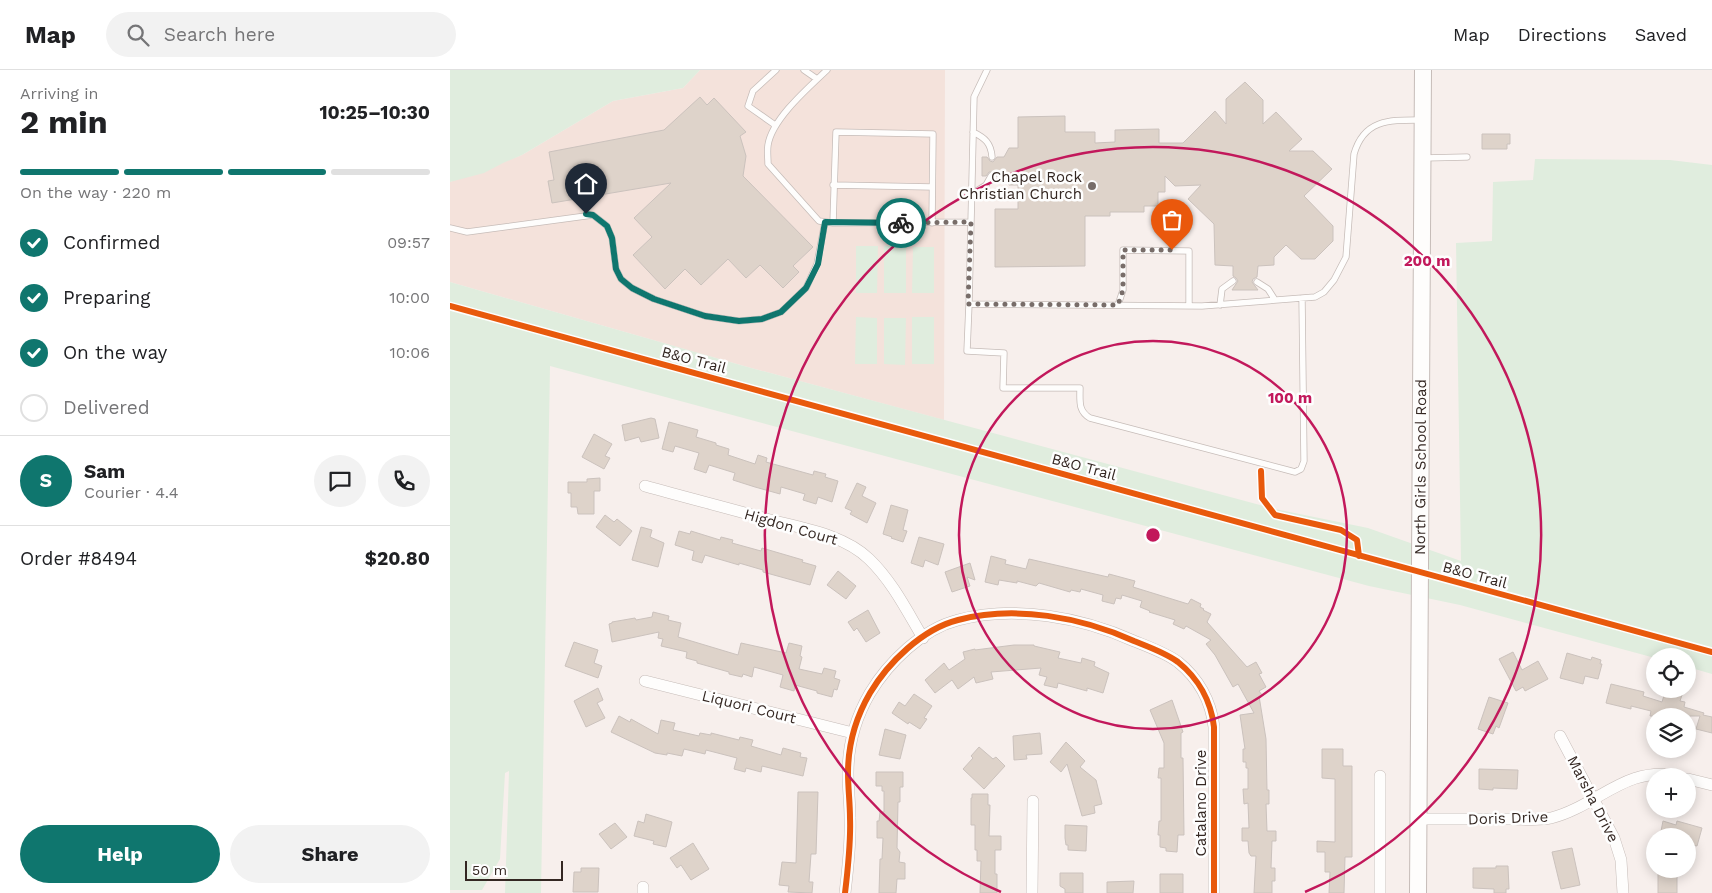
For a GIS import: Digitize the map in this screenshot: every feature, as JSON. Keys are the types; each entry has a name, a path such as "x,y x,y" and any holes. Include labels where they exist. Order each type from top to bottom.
{"main road":[{"name":"North Girls School Road","path":"1418,893 1423,70"}],"street":[{"name":"Higdon Court","path":"645,486 825,535 854,548 869,559 882,573 923,638"},
{"name":"Catalano Drive","path":"846,893 850,841 848,771 859,715 877,682 901,654 934,630 957,620 995,614 1027,614 1091,626 1125,636 1157,650 1177,662 1197,682 1206,696 1212,714 1214,736 1214,893"},
{"name":"Liquori Court","path":"645,681 854,733"},
{"name":"Marsha Drive","path":"1560,736 1614,838 1622,872 1623,893"},
{"name":"Doris Drive","path":"1418,819 1550,818 1574,810 1594,798 1646,774"},
{"path":"1380,776 1380,893"},
{"path":"1696,781 1712,785"},
{"path":"1032,893 1033,801"}],"lane":[{"path":"775,124 748,106 753,91 776,70"},
{"path":"804,70 817,79"},
{"path":"827,70 775,124 768,145 768,164 819,221 834,223 971,222"},
{"path":"987,70 974,97 967,352 1004,352 1003,388 1080,388 1080,408 1090,418 1295,472 1301,469 1304,461 1302,298"},
{"path":"968,304 1189,306 1315,297 1324,292 1334,280 1346,257 1354,154 1360,138 1372,127 1380,123 1391,120 1422,120"},
{"path":"834,223 836,132 933,134 932,223"},
{"path":"973,132 984,137 988,142 992,157"},
{"path":"1422,158 1467,157"},
{"path":"972,194 986,185 991,176"},
{"path":"834,185 932,187"},
{"path":"450,228 467,232 593,215 607,226 612,238 616,269 621,279 632,288 654,299 705,316 739,321 762,319 781,312 806,288 818,264 825,222"},
{"path":"1118,305 1123,290 1123,250 1189,251 1189,306"},
{"path":"1220,305 1222,289 1233,281"},
{"path":"1258,282 1268,289 1275,300"}],"shaded area":[{"path":"700,70 945,70 944,420 744,366 450,282 450,182 522,155 613,101 683,88"}],"green space":[{"path":"450,70 700,70 683,88 613,101 522,155 484,173 450,182"},
{"path":"1535,159 1670,160 1712,165 1712,674 1696,669 1696,648 1646,648 1646,656 1460,605 1369,586 550,366 541,893 505,893 509,771 505,773 500,859 482,890 450,890 450,282 744,366 1275,509 1368,528 1461,561 1456,243 1492,241 1493,182 1533,180"},
{"path":"856,246 878,246 877,293 856,293"},
{"path":"884,246 906,246 906,293 884,293"},
{"path":"913,247 934,247 934,293 912,293"},
{"path":"856,317 877,318 877,364 855,364"},
{"path":"912,317 934,317 934,364 912,364"},
{"path":"884,318 906,318 905,365 884,364"}],"building":[{"name":"Chapel Rock Christian Church","path":"1245,82 1263,100 1263,124 1276,112 1302,139 1289,151 1313,151 1332,169 1304,196 1333,226 1333,241 1315,259 1301,259 1286,245 1274,257 1274,265 1258,266 1257,277 1252,282 1258,290 1232,290 1238,281 1233,276 1233,266 1215,265 1214,224 1188,199 1201,185 1175,186 1165,176 1165,192 1158,192 1158,206 1144,206 1144,212 1110,212 1110,216 1085,216 1085,266 995,267 995,209 1018,209 1018,185 1009,185 1004,176 996,176 993,172 982,176 982,157 987,157 993,162 997,157 1004,157 1009,148 1018,148 1018,117 1065,116 1065,132 1095,132 1095,143 1115,142 1115,130 1159,129 1159,143 1183,143 1215,111 1226,124 1226,99"},
{"path":"700,97 707,105 714,98 746,132 740,136 746,156 743,176 813,247 793,266 799,272 783,288 760,265 746,278 728,259 701,285 685,269 665,289 633,255 652,237 634,218 671,183 552,203 548,181 554,180 549,152 664,130"},
{"path":"1482,134 1510,134 1510,144 1507,144 1507,149 1482,149"},
{"path":"651,418 655,419 659,438 641,442 639,437 625,441 622,425"},
{"path":"669,422 698,430 696,437 729,449 728,455 755,464 758,455 767,458 766,462 813,475 814,471 826,474 825,477 838,481 832,502 818,497 816,504 803,500 805,494 781,487 780,494 755,487 733,480 735,473 709,465 706,473 694,469 699,453 675,446 673,452 662,449"},
{"path":"594,434 612,444 605,456 610,458 604,469 582,457"},
{"path":"600,478 600,491 594,491 594,514 578,514 577,507 571,507 571,493 568,493 568,482 587,482 587,479"},
{"path":"857,483 866,487 862,496 876,503 867,523 850,514 852,511 845,508"},
{"path":"891,505 908,510 903,530 907,531 903,542 883,534"},
{"path":"605,515 614,522 617,519 632,531 620,546 596,527"},
{"path":"641,527 652,530 650,537 664,543 658,567 632,560"},
{"path":"679,531 690,534 691,531 720,540 721,537 733,540 732,543 761,551 762,548 803,560 802,562 816,566 810,585 739,563 739,565 705,555 702,563 692,560 694,551 675,545"},
{"path":"919,537 944,544 938,565 925,560 923,567 911,563"},
{"path":"991,556 1006,560 1005,564 1026,569 1029,559 1108,577 1109,574 1135,581 1133,587 1188,604 1191,599 1201,604 1200,607 1203,610 1211,614 1207,622 1247,667 1256,662 1262,673 1259,674 1266,687 1259,691 1262,695 1259,696 1266,739 1267,790 1269,790 1269,804 1266,804 1267,831 1276,831 1276,841 1272,841 1271,868 1275,868 1275,881 1272,881 1272,893 1254,893 1256,856 1251,856 1249,853 1248,841 1242,841 1242,828 1249,828 1248,803 1244,804 1243,789 1248,789 1248,768 1246,768 1246,762 1243,762 1243,749 1245,749 1240,715 1254,713 1238,684 1233,687 1215,655 1206,644 1211,640 1186,626 1184,629 1173,624 1175,620 1149,612 1140,607 1142,601 1122,595 1121,599 1116,598 1114,604 1102,601 1103,595 1081,589 1080,592 1071,590 1070,592 1039,583 1036,586 1017,581 1017,583 999,580 998,585 985,582"},
{"path":"970,563 975,580 967,577 970,586 952,592 945,572"},
{"path":"838,571 856,586 846,599 827,585"},
{"path":"868,610 880,633 866,642 857,628 854,631 848,622"},
{"path":"653,612 669,616 668,620 681,623 678,637 738,655 741,643 786,653 789,643 802,646 799,669 822,674 824,668 836,671 834,678 840,680 837,690 834,689 832,697 795,685 794,691 780,687 783,675 754,667 752,677 743,674 742,677 729,674 729,672 686,658 687,652 661,646 663,639 658,638 659,632 612,642 609,624 635,618 636,620 652,617"},
{"path":"574,642 598,650 594,663 602,666 598,678 565,666"},
{"path":"1014,645 1034,645 1060,652 1058,658 1081,663 1082,658 1095,662 1094,666 1109,673 1103,693 1087,688 1087,691 1058,683 1057,688 1044,685 1047,677 1039,675 1041,668 991,672 993,679 976,683 974,677 958,689 952,680 935,693 925,680 944,663 949,670 965,659 963,652"},
{"path":"1513,652 1522,670 1538,661 1548,679 1525,691 1523,687 1516,691 1499,659"},
{"path":"1567,653 1591,660 1592,657 1601,660 1600,664 1602,664 1598,679 1585,676 1583,684 1560,678"},
{"path":"1611,684 1644,692 1643,696 1646,698 1662,702 1663,698 1681,698 1680,701 1685,702 1684,707 1687,708 1646,708 1646,710 1631,706 1631,709 1606,703"},
{"path":"598,688 603,700 597,703 605,718 586,727 574,701"},
{"path":"914,694 932,706 924,718 927,719 920,729 909,722 908,724 892,713 899,702 905,706"},
{"path":"1489,697 1508,703 1499,728 1496,726 1493,734 1478,729"},
{"path":"1172,700 1183,732 1181,733 1181,758 1183,758 1184,835 1178,835 1177,852 1166,851 1166,848 1160,847 1160,835 1158,835 1159,821 1161,821 1161,778 1158,778 1159,768 1164,768 1164,743 1150,710"},
{"path":"1696,711 1712,717 1712,733 1696,729 1700,716 1696,716"},
{"path":"619,716 630,722 631,719 658,734 661,720 675,723 673,730 699,736 700,733 711,735 711,733 739,740 740,737 753,740 751,746 781,755 783,748 801,753 800,757 807,758 803,776 762,766 761,772 746,768 745,772 734,769 737,758 706,750 705,754 684,749 682,756 655,753 611,732"},
{"path":"885,729 906,735 900,759 879,755"},
{"path":"1040,733 1042,754 1026,755 1027,759 1014,760 1013,736"},
{"path":"1066,742 1085,761 1080,767 1096,780 1102,804 1094,806 1095,813 1082,816 1067,764 1061,772 1050,762"},
{"path":"979,747 993,759 996,757 1005,766 984,789 963,769 973,758 971,756"},
{"path":"1322,749 1343,749 1343,766 1352,766 1352,857 1345,857 1344,893 1329,893 1330,872 1325,872 1325,852 1317,852 1317,841 1335,842 1335,779 1322,778"},
{"path":"1479,769 1518,770 1517,789 1479,789"},
{"path":"876,772 903,772 903,787 900,787 900,802 898,802 897,848 900,852 899,862 905,863 905,879 897,879 896,893 879,893 883,838 877,838 877,821 879,821 880,812 884,812 884,791 882,791 882,786 876,786"},
{"path":"798,792 818,792 816,854 811,854 809,882 813,882 812,893 788,892 789,886 779,885 782,862 796,863"},
{"path":"972,794 988,794 988,805 990,805 989,836 1001,836 1001,850 995,850 997,893 980,893 981,861 977,861 977,850 975,850 975,825 971,825"},
{"path":"646,814 672,822 666,847 653,844 654,841 634,836 638,821 644,823"},
{"path":"1663,821 1676,825 1677,821 1702,828 1697,846 1696,828 1662,828"},
{"path":"615,823 627,837 611,849 599,834"},
{"path":"1065,825 1087,826 1086,851 1068,850 1065,838"},
{"path":"693,843 709,869 691,880 681,865 677,868 670,858"},
{"path":"1572,848 1580,885 1561,889 1552,852"},
{"path":"1496,866 1508,866 1509,889 1506,889 1506,893 1494,893 1494,889 1473,888 1473,868 1496,868"},
{"path":"581,868 599,868 598,892 573,892 574,872 581,872"},
{"path":"1060,873 1083,873 1083,893 1065,893 1065,889 1060,886"},
{"path":"1160,874 1183,874 1183,893 1160,893"},
{"path":"1658,878 1677,878 1677,893 1658,893"},
{"path":"1134,881 1133,893 1107,893 1107,882"}],"cycle path":[{"name":"B&O Trail","path":"450,306 1712,652"},
{"path":"1261,471 1262,498 1275,515 1341,530 1357,540 1359,556"},
{"path":"845,893 850,837 849,752 857,721 870,693 896,659 919,639 932,631 958,620 1002,614 1048,616 1092,625 1157,650 1178,662 1192,675 1207,699 1214,727 1214,893"}],"way so far":[{"path":"901,223 971,222 968,304 1118,305 1123,290 1123,250 1172,250"}],"place":[{"name":"Chapel Rock Christian Church","path":"1092,186"}],"route":[{"path":"586,214 593,215 607,226 612,238 616,269 621,279 632,288 654,299 705,316 739,321 762,319 781,312 806,288 818,264 825,222 901,223"}]}
